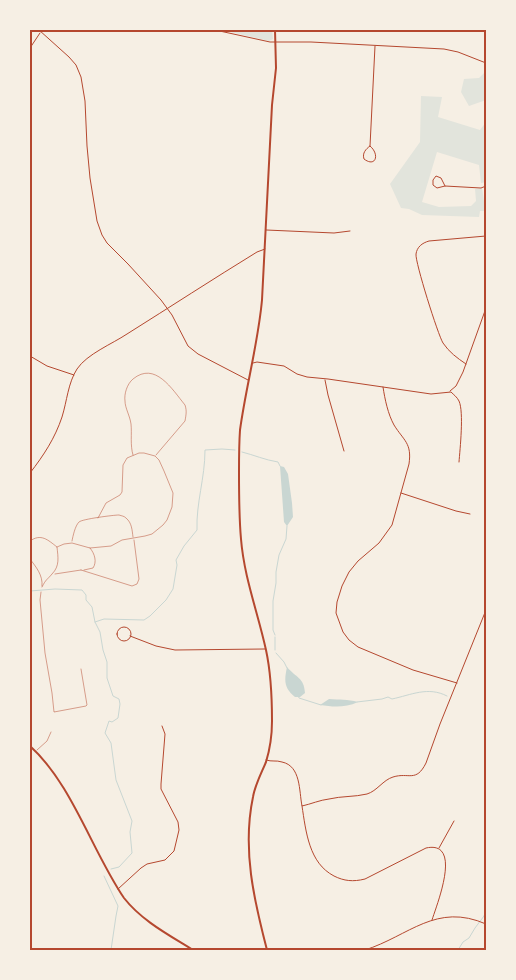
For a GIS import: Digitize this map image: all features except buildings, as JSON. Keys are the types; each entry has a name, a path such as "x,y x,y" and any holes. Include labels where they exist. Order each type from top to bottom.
{"street":[{"path":"215,30 265,42 311,42 444,49 458,52 486,63"},
{"path":"267,950 256,908 248,841 253,795 266,760 271,739 271,694 266,649 250,591 243,556 239,496 239,443 261,309 275,75 275,30"},
{"path":"30,48 40,31 76,65 81,76 85,101 90,178 99,230 107,243 145,281 167,308 191,350 249,380"},
{"path":"370,146 377,156 373,162 364,159 363,156 366,149 370,146 375,46"},
{"path":"445,186 441,178 436,176 433,180 433,185 437,188 445,186 481,188 486,186"},
{"path":"266,230 334,233 350,231"},
{"path":"466,364 451,353 441,340 423,284 416,253 423,242 486,236"},
{"path":"30,473 53,440 74,375 81,364 167,308 265,248"},
{"path":"252,363 281,365 300,375 438,394 449,391 456,386 486,308"},
{"path":"30,356 47,366 74,375"},
{"path":"324,378 344,452"},
{"path":"383,387 394,426 404,438 409,448 409,464 395,518 387,534 379,544 353,566 346,578 337,602 338,621 346,636 358,647 413,670 457,683"},
{"path":"449,391 457,398 460,406 459,462"},
{"path":"401,493 470,514"},
{"path":"302,806 329,799 369,793 391,778 413,776 420,771 426,763 434,738 486,610"},
{"path":"121,627 126,627 131,632 130,636 126,640 121,640 118,637 118,630 121,627"},
{"path":"130,636 156,646 175,650 266,649"},
{"path":"118,889 141,868 147,864 166,860 174,851 178,822 160,784 165,734 162,726"},
{"path":"30,746 50,768 67,795 124,898 146,920 193,950"},
{"path":"266,760 283,762 289,765 297,775 307,833 313,854 326,871 344,880 356,881 426,848 434,847 438,849 445,858 445,870 432,920"},
{"path":"438,849 454,821"},
{"path":"365,950 432,920 454,916 478,920 486,924"}],"lane":[{"path":"133,455 131,424 124,401 128,386 134,378 150,373 163,379 185,405 187,414 182,425 155,456"},
{"path":"57,547 72,543 90,548 111,546 122,540 145,536 158,530 167,520 172,507 173,493 159,460 155,456 144,453 127,458 123,465 122,492 106,503 98,518"},
{"path":"72,543 80,522 83,520 120,516 129,521 131,525 139,579 137,584 132,586 82,570"},
{"path":"30,542 36,537 42,538 49,540 57,547 57,566 42,587 43,580 30,559"},
{"path":"53,574 93,568 95,565 94,554 90,548"},
{"path":"41,592 44,652 54,712 87,705 81,669"},
{"path":"36,752 47,741 51,732"}],"shaded area":[{"path":"222,30 272,30 273,39 269,41"},
{"path":"486,71 486,100 469,106 461,92 464,79 479,78"},
{"path":"421,96 442,97 438,117 480,130 486,122 486,182 481,183 479,165 437,152 422,202 439,207 471,206 476,201 475,189 482,188 484,201 486,201 486,211 480,211 479,217 422,215 409,209 401,208 390,184 420,142"},
{"path":"280,466 284,467 288,474 292,503 293,517 287,526 284,522"},
{"path":"287,667 303,684 305,693 300,697 295,697 291,694 287,687 285,680"},
{"path":"329,699 358,702 339,706 320,705"}],"waterway":[{"path":"95,622 104,619 144,620 166,600 173,589 177,565 176,560 197,530 205,450 235,450"},
{"path":"242,452 278,462 280,466"},
{"path":"275,635 273,630 273,601 276,572 279,555 286,539 287,526"},
{"path":"30,591 55,589 82,590 86,595 86,600 92,607 95,622 100,632 107,662 107,678 113,696 119,699 120,704 118,718 112,722 109,721 105,733 111,743 116,780 132,821 130,832 132,853 119,867 111,869"},
{"path":"275,637 275,650"},
{"path":"276,653 287,668"},
{"path":"357,702 388,697 392,699 426,691 447,696"},
{"path":"298,695 299,698 321,705"},
{"path":"104,876 118,906 111,950"},
{"path":"458,950 463,942 469,938 486,910"}]}
